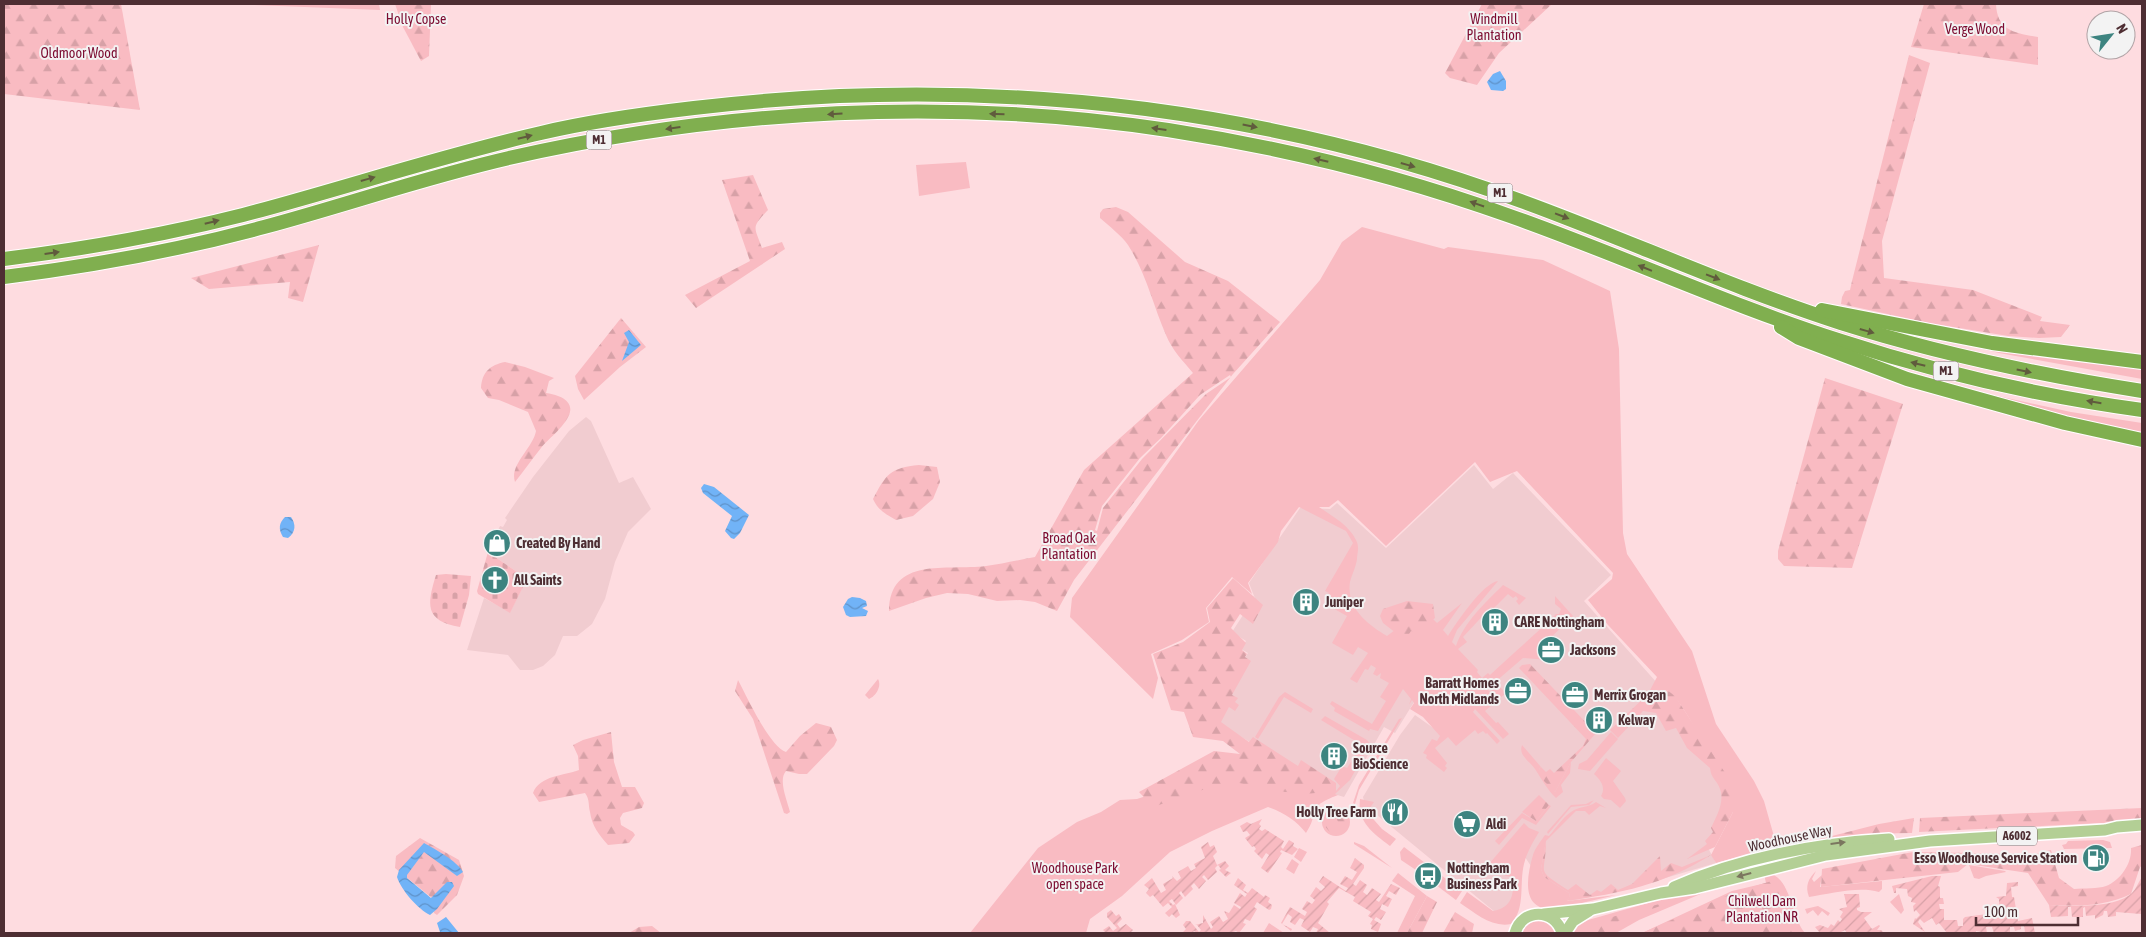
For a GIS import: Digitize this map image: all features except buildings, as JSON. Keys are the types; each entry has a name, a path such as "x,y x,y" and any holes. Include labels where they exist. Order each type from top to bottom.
{"highway":[{"name":"M1","path":"4,259 104,245 201,225 300,199 452,155 545,132 613,119 708,106 783,99 874,94 986,96 1084,102 1168,112 1278,132 1342,147 1446,176 1518,200 1691,269 1844,324 1986,362 2048,376 2142,391"},
{"name":"M1","path":"4,277 95,264 189,246 265,227 467,168 603,139 734,120 849,113 934,112 1063,118 1155,128 1249,144 1333,162 1414,184 1514,217 1756,312 1842,342 1910,362 2016,388 2142,410"},
{"name":"M1","path":"1787,305 1837,312 1992,343 2142,362"},
{"path":"1756,312 1799,338 1907,379 2065,423 2142,440"}],"main road":[{"name":"Woodhouse Way","path":"1544,914 1592,909 1661,893 1692,879 1720,870 1817,846 1894,838 1930,841 2105,830 2142,825"},
{"name":"Woodhouse Way","path":"2105,830 2113,833 2142,832"},
{"name":"Woodhouse Way","path":"1563,933 1573,921 1592,909"},
{"name":"A6002","path":"1514,933 1518,925 1526,917 1536,914 1544,914 1558,923 1563,933"}],"shaded area":[{"path":"586,417 591,421 619,483 633,477 651,509 628,532 615,562 605,599 592,624 577,636 563,636 555,655 543,666 533,670 520,670 508,655 467,650 484,598 510,612 527,579 488,552 500,526 503,527 507,520 505,518 533,477 569,431"},
{"name":"Nottingham Business Park","path":"1474,465 1493,489 1513,473 1611,575 1584,601 1674,702 1732,785 1708,848 1716,863 1625,890 1570,901 1542,883 1523,854 1514,913 1495,912 1365,805 1363,797 1400,735 1415,715 1439,732 1414,702 1395,733 1384,727 1344,797 1334,794 1209,717 1248,653 1241,649 1246,641 1232,632 1243,615 1256,601 1249,583 1300,508 1330,509 1337,503 1386,548"}],"green space":[{"name":"Oldmoor Wood","path":"4,4 121,4 140,110 4,94"},
{"path":"229,4 379,4 380,10"},
{"name":"Holly Copse","path":"395,4 431,4 429,56 421,61 403,27"},
{"name":"Windmill Plantation","path":"1482,4 1552,4 1499,53 1477,85 1450,78 1445,73"},
{"name":"Verge Wood","path":"1924,4 1996,4 2000,20 2009,29 2038,37 2038,65 1911,47"},
{"path":"1909,55 1930,63 1882,241 1884,278 1973,290 2042,317 2040,321 2070,325 2061,337 2008,336 1929,323 1841,304 1845,291 1850,290"},
{"path":"966,162 970,188 919,196 916,165"},
{"path":"753,175 768,210 759,220 756,228 762,248 782,242 785,249 696,308 685,295 750,261 722,180"},
{"name":"Broad Oak Plantation","path":"1116,207 1128,212 1185,262 1228,281 1280,322 1231,377 1230,375 1200,395 1140,458 1102,506 1095,530 1097,531 1103,508 1142,459 1206,394 1230,377 1074,580 1057,611 1035,602 1020,600 997,601 968,594 947,593 889,611 892,593 899,581 910,574 938,568 986,566 1035,557 1084,470 1193,373 1171,346 1145,278 1128,245 1119,234 1100,218 1100,213 1103,209"},
{"path":"1362,227 1444,249 1448,247 1543,260 1610,291 1619,349 1623,533 1627,554 1692,651 1716,724 1754,781 1764,801 1777,847 1716,863 1711,855 1733,812 1695,729 1676,699 1667,690 1648,694 1657,677 1608,625 1588,600 1612,579 1613,573 1517,471 1490,482 1475,462 1386,546 1338,500 1329,507 1319,507 1345,525 1356,540 1358,548 1356,565 1350,582 1351,600 1366,621 1387,636 1423,609 1437,623 1462,603 1443,630 1448,636 1463,613 1478,596 1492,583 1498,581 1457,630 1452,642 1456,646 1470,621 1503,585 1526,598 1519,605 1516,601 1518,599 1516,596 1513,598 1508,594 1494,608 1491,607 1463,637 1467,642 1458,649 1478,670 1477,672 1482,678 1488,673 1490,675 1556,614 1559,614 1561,609 1555,604 1555,596 1573,616 1542,646 1551,656 1548,660 1523,658 1487,689 1490,692 1498,685 1506,693 1485,711 1509,734 1503,739 1475,709 1473,712 1500,741 1497,744 1487,733 1483,731 1478,734 1475,730 1456,746 1448,737 1435,748 1447,763 1445,766 1447,768 1444,772 1426,758 1427,755 1423,753 1432,739 1437,741 1440,736 1423,717 1410,709 1414,703 1412,700 1409,705 1411,699 1403,689 1378,731 1370,729 1369,731 1334,711 1335,708 1330,704 1332,701 1372,724 1386,701 1380,697 1389,683 1380,678 1381,673 1377,676 1373,674 1376,668 1371,665 1368,670 1365,669 1357,683 1350,679 1368,653 1358,647 1353,655 1332,643 1347,616 1329,606 1332,600 1327,596 1329,593 1325,591 1353,543 1346,531 1299,507 1281,531 1278,542 1248,583 1252,594 1232,577 1206,608 1209,622 1182,640 1151,654 1158,678 1153,699 1070,617 1072,598 1199,420 1320,280 1342,242"},
{"path":"319,245 303,302 288,298 290,282 209,289 191,278"},
{"path":"621,318 646,347 620,367 584,400 578,389 575,376"},
{"path":"1946,340 2142,366 2142,379 1999,353"},
{"path":"505,362 554,378 549,381 546,393 562,398 570,407 570,412 565,422 541,448 515,482 515,469 531,444 536,431 528,412 499,400 488,398 481,388 483,378 488,370 495,365"},
{"path":"1825,378 1903,404 1852,568 1784,566 1778,559 1778,551"},
{"path":"1957,387 2071,412 2142,423 2142,435 1990,398"},
{"path":"919,465 937,467 940,482 933,499 913,516 896,520 888,516 877,506 873,499 882,484 895,470"},
{"path":"488,552 527,579 510,613 478,594 477,591"},
{"path":"436,575 471,576 469,595 460,627 440,620 434,616 431,610 431,595"},
{"path":"1233,578 1263,605 1253,624 1240,614 1231,628 1246,643 1242,650 1247,654 1245,657 1251,661 1232,695 1238,698 1235,702 1239,705 1235,711 1229,707 1221,722 1249,742 1253,737 1298,766 1301,760 1336,783 1336,791 1305,794 1277,791 1239,783 1211,787 1153,807 1139,792 1214,751 1240,754 1223,741 1193,737 1184,712 1171,710 1153,654 1183,642 1210,622 1207,608"},
{"path":"1407,601 1433,604 1435,618 1416,633 1411,631 1405,640 1383,623 1380,616 1383,609"},
{"path":"1530,664 1596,733 1571,762 1555,792 1543,780 1539,769 1541,767 1546,772 1550,769 1554,773 1583,746 1586,739 1519,668 1522,665"},
{"path":"878,679 878,690 869,699 865,695"},
{"path":"738,680 766,732 786,752 800,736 816,723 831,727 837,740 834,746 807,774 786,771 783,780 790,812 787,814 784,813 753,719 735,691"},
{"path":"1667,690 1675,696 1735,788 1733,812 1715,847 1687,859 1707,844 1705,841 1713,832 1711,828 1721,804 1720,789 1710,768 1687,748 1676,728 1666,731 1656,713 1643,711 1618,738 1610,730 1648,694"},
{"path":"1285,692 1313,709 1311,713 1284,697 1258,739 1255,737 1279,697"},
{"name":"Woodhouse Park open space","path":"1325,716 1367,740 1370,744 1350,780 1335,794 1338,795 1327,799 1317,807 1306,833 1289,817 1268,807 1212,831 1170,852 1122,896 1090,919 1086,933 970,933 1038,848 1077,822 1101,812 1120,800 1137,799 1225,770 1336,791 1340,786 1334,779 1342,766 1347,768 1362,745 1321,720"},
{"path":"1402,718 1359,790 1355,804 1353,803 1359,785 1399,719"},
{"path":"611,732 614,762 622,787 635,787 644,803 642,808 623,813 620,818 621,825 635,835 629,843 608,845 594,826 585,793 539,802 533,793 536,787 547,779 579,770 578,756 573,745"},
{"path":"1611,732 1618,739 1590,771 1578,769 1579,764 1587,760"},
{"path":"1522,745 1541,767 1539,769 1555,792 1571,762 1570,773 1561,785 1563,792 1556,798 1523,755"},
{"path":"1606,758 1621,771 1613,781 1626,801 1620,808 1611,800 1604,799 1601,796 1602,784 1594,774"},
{"path":"1539,795 1549,805 1536,821 1522,812"},
{"path":"1360,799 1374,802 1367,812 1382,829 1396,839 1390,846 1372,831 1364,821 1361,814"},
{"path":"1594,800 1589,805 1571,807 1548,834 1547,832 1571,805 1586,804"},
{"path":"1596,802 1606,808 1600,806 1589,815 1585,811 1576,811 1546,841 1541,869 1544,877 1569,893 1570,896 1567,901 1616,895 1556,909 1545,909 1537,905 1531,900 1528,883 1534,852 1545,835 1549,836 1568,814"},
{"path":"1549,805 1551,806 1536,825 1522,818 1499,845 1495,841 1522,813 1536,821"},
{"path":"1336,808 1346,812 1350,822 1346,832 1336,836 1326,832 1322,822 1326,812"},
{"path":"2142,808 2142,821 1919,832 1920,818"},
{"path":"1335,810 1344,816 1347,828 1340,824"},
{"path":"1914,818 1912,833 1834,839 1789,847 1879,824"},
{"path":"1262,819 1259,829 1262,831 1265,829 1284,841 1281,847 1283,849 1289,840 1298,849 1292,855 1281,850 1280,852 1282,853 1268,873 1261,868 1269,855 1266,853 1262,859 1254,851 1256,849 1254,846 1252,847 1245,838 1250,835 1247,831 1243,832 1240,826 1247,822 1251,824"},
{"path":"1325,822 1338,827 1342,832 1330,832 1325,826"},
{"path":"1524,823 1529,828 1539,832 1528,851 1524,864 1519,911 1511,924 1504,925 1490,922 1460,903 1467,892 1493,911 1505,907 1511,899 1514,877 1506,876 1489,864"},
{"path":"420,838 459,860 464,876 457,895 437,915 434,913 432,898 395,868 396,856"},
{"path":"2103,840 2110,842 2112,848 2064,849 2062,845 2068,841"},
{"path":"1546,841 1544,870 1546,874 1568,890 1576,884 1590,895 1597,890 1601,892 1611,884 1618,890 1632,884 1660,856 1661,871 1671,863 1682,867 1711,855 1659,881 1606,895 1566,901 1570,896 1569,893 1544,877 1541,869"},
{"path":"1208,842 1210,847 1214,845 1217,852 1213,856 1217,865 1225,861 1229,866 1225,870 1231,873 1226,877 1219,870 1221,869 1218,865 1215,868 1217,872 1208,880 1204,875 1202,877 1206,881 1199,889 1194,883 1191,886 1193,889 1185,897 1181,891 1179,893 1183,898 1176,905 1172,899 1169,901 1173,905 1175,904 1180,915 1176,918 1172,914 1169,917 1165,913 1172,907 1168,903 1163,907 1153,895 1150,897 1146,893 1149,889 1144,885 1152,878 1161,893 1166,890 1163,884 1173,878 1172,876 1177,881 1181,878 1178,872 1188,866 1191,871 1196,868 1194,864 1205,858 1201,847"},
{"path":"1354,842 1364,846 1392,868 1354,844"},
{"path":"2142,845 2142,866 2131,894 2091,905 2049,905 2028,873 1968,864 1958,872 1821,887 1822,869 1913,852 2035,854 2051,850 2059,878 2074,889 2099,888 2106,886 2121,875 2130,859 2131,848"},
{"path":"1404,847 1462,891 1456,900 1432,882 1434,877 1421,867 1419,872 1401,860 1400,852"},
{"path":"1299,848 1307,852 1301,862 1294,857"},
{"path":"1355,858 1364,865 1364,868 1353,884 1356,886 1360,880 1367,885 1363,892 1367,895 1372,888 1381,894 1376,900 1379,902 1391,884 1400,888 1396,895 1389,891 1386,896 1392,899 1388,907 1382,904 1380,909 1386,912 1381,920 1376,917 1374,920 1381,924 1378,932 1371,929 1372,925 1370,924 1373,919 1368,916 1371,912 1353,901 1355,897 1339,888 1327,902 1329,904 1318,923 1330,933 1316,933 1318,929 1313,927 1310,932 1301,926 1304,920 1300,918 1295,925 1290,922 1292,917 1288,914 1282,924 1290,907 1305,916 1307,912 1302,909 1307,901 1312,904 1315,900 1310,896 1316,887 1321,891 1325,887 1319,882 1323,876 1346,891 1348,888 1340,884 1345,876 1352,880 1357,872 1350,868"},
{"path":"1292,859 1299,864 1294,874 1286,869"},
{"path":"1969,865 2006,872 1979,879 1974,878"},
{"path":"1816,871 1812,879 1814,882 1822,875 1820,887 1882,881 1882,889 1879,892 1853,890 1809,897 1808,883"},
{"path":"1398,873 1427,896 1407,933 1397,933 1415,896 1392,881"},
{"name":"Chilwell Dam Plantation NR","path":"1764,874 1773,875 1785,887 1805,933 1642,933 1732,891 1766,883"},
{"path":"1932,876 1941,876 1938,886 1940,887 1940,898 1943,898 1944,904 1939,904 1940,909 1944,909 1944,920 1957,920 1958,926 1963,926 1963,919 1965,917 1987,914 1989,909 1999,911 1999,899 1996,897 2006,896 2007,883 2018,882 2018,886 2011,887 2018,921 2032,918 2035,933 2025,933 2024,924 2021,925 2021,929 2015,931 2014,927 2010,927 2010,932 1994,933 1992,927 1986,927 1987,933 1976,931 1976,933 1947,933 1939,923 1936,925 1932,918 1924,923 1920,919 1918,922 1925,932 1913,924 1915,918 1920,915 1916,910 1914,912 1913,906 1916,903 1911,902 1912,898 1908,896 1907,889 1896,888 1896,893 1894,893 1892,886"},
{"path":"2142,877 2142,920 2141,914 2116,912 2116,916 2108,917 2107,911 2104,911 2103,915 2095,919 2095,915 2086,916 2085,907 2083,908 2083,917 2072,917 2071,907 2068,907 2068,916 2051,917 2049,905 2092,905 2115,902 2132,893"},
{"path":"1238,878 1246,885 1243,890 1248,893 1252,888 1264,897 1265,895 1270,898 1268,902 1272,905 1271,909 1269,910 1257,902 1254,907 1257,909 1250,921 1245,919 1243,923 1246,924 1239,933 1236,931 1230,933 1183,932 1186,929 1183,925 1186,921 1190,921 1199,932 1201,930 1195,925 1203,923 1203,915 1211,929 1213,927 1210,922 1219,916 1223,922 1228,919 1224,911 1229,913 1234,905 1240,909 1241,907 1234,903 1240,893 1245,897 1247,894 1234,885"},
{"name":"Chilwell Dam Plantation NR","path":"1775,880 1792,933 1745,933 1735,914 1714,933 1642,933 1735,892"},
{"path":"1726,881 1729,882 1639,920 1616,933 1570,933 1579,924 1588,920"},
{"path":"1844,894 1859,894 1860,907 1857,910 1872,912 1864,918 1872,929 1879,925 1877,930 1881,930 1884,933 1847,933 1845,930 1839,933 1820,933 1815,927 1820,925 1828,928 1831,924 1834,926 1838,920 1840,922 1842,919 1840,917 1843,912 1839,909 1847,907"},
{"path":"1899,894 1904,910 1901,914 1890,902"},
{"path":"1427,896 1437,902 1422,933 1407,933"},
{"path":"1685,897 1619,921 1604,933 1584,933 1590,923"},
{"path":"1818,906 1830,913 1828,916 1822,911 1818,916 1813,910 1807,914 1805,909"},
{"path":"1111,910 1116,916 1119,914 1122,919 1117,924 1120,928 1126,924 1133,930 1130,933 1106,933 1103,930 1109,926 1113,931 1117,928 1107,917 1107,913"},
{"path":"1455,912 1474,924 1472,933 1443,933"},
{"path":"1538,920 1549,923 1556,933 1522,933 1527,924"},
{"path":"1269,923 1284,933 1263,933"},
{"path":"652,926 661,933 629,933 639,927"}],"water":[{"path":"1500,71 1506,81 1506,89 1503,91 1491,90 1487,82 1493,74"},
{"path":"629,330 641,345 622,361 629,342 624,333"},
{"path":"704,484 714,487 749,515 740,533 734,539 725,531 732,516 703,493 701,488"},
{"path":"285,517 291,517 294,522 294,531 288,538 283,537 280,529 280,524"},
{"path":"852,597 866,601 867,606 862,608 868,611 866,616 850,617 846,615 843,607 848,599"},
{"path":"424,843 451,860 463,872 457,876 424,852 407,875 407,878 431,898 447,882 452,882 454,886 437,909 430,915 410,899 397,877 399,870"},
{"path":"446,917 459,933 440,932 437,923"}],"place":[{"name":"Created By Hand","path":"497,543"},
{"name":"All Saints","path":"495,580"},
{"name":"Juniper","path":"1306,602"},
{"name":"CARE Nottingham","path":"1495,622"},
{"name":"Jacksons","path":"1551,650"},
{"name":"Barratt Homes North Midlands","path":"1518,691"},
{"name":"Merrix Grogan","path":"1575,695"},
{"name":"Kelway","path":"1599,720"},
{"name":"Source BioScience","path":"1334,756"},
{"name":"Holly Tree Farm","path":"1395,812"},
{"name":"Aldi","path":"1467,824"},
{"name":"Esso Woodhouse Service Station","path":"2096,858"},
{"name":"Nottingham Business Park","path":"1428,876"}]}
